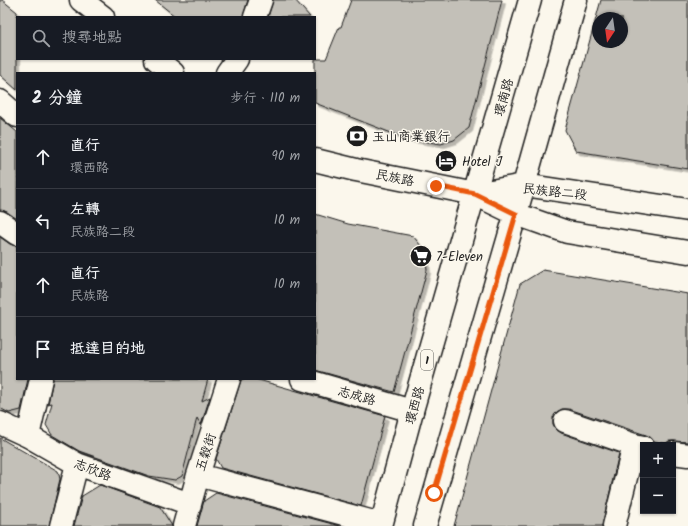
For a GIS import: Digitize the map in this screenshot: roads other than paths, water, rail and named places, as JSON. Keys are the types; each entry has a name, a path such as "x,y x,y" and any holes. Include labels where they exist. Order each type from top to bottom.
{"main road":[{"path":"81,0 102,16"},
{"path":"255,16 261,0"},
{"name":"環南路","path":"475,194 530,0"},
{"path":"425,526 516,214 576,0"},
{"path":"157,60 172,72"},
{"path":"228,72 236,60"},
{"path":"0,101 16,115"},
{"name":"民族路","path":"316,160 356,170 475,194"},
{"name":"民族路二段","path":"475,194 524,185 688,210"},
{"name":"民族路二段","path":"475,194 516,214 567,232 688,252"},
{"name":"環西路","path":"198,475 381,525 412,411 475,194"},
{"path":"0,222 16,233"},
{"path":"28,436 40,380"},
{"name":"五穀街","path":"184,526 198,475 229,380"},
{"name":"志成路","path":"305,380 412,411"},
{"path":"565,421 638,446 614,526"},
{"name":"志欣路","path":"0,423 28,436 77,464 190,504"},
{"path":"676,453 688,455"},
{"path":"61,526 77,464"}],"place":[{"name":"玉山商業銀行","path":"357,136"},
{"name":"Hotel J","path":"446,161"},
{"name":"7-Eleven","path":"421,256"}]}
